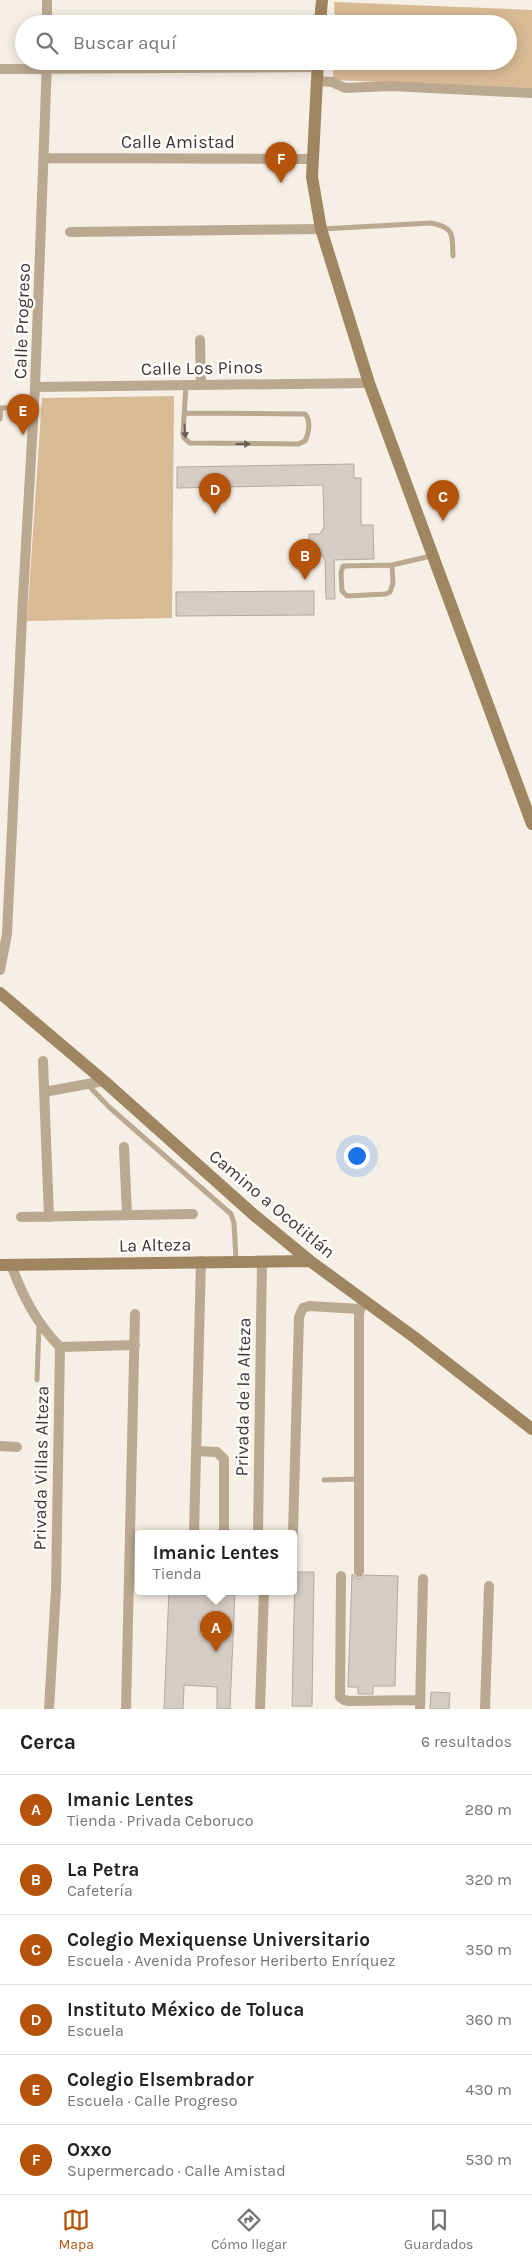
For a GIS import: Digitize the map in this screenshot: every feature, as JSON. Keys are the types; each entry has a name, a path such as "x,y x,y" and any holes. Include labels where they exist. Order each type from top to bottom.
{"main road":[{"path":"321,15 322,0"},
{"path":"318,70 312,159 314,195 321,229 369,383 532,824"},
{"name":"Camino a Ocotitlán","path":"0,993 104,1081 227,1192 362,1304 532,1429"},
{"name":"La Alteza","path":"6,1265 310,1261"}],"street":[{"path":"47,0 47,15"},
{"path":"0,69 15,68"},
{"name":"Calle Progreso","path":"0,970 8,934 23,597 35,387 47,70"},
{"path":"317,80 332,82 345,88 390,86 532,93"},
{"name":"Calle Amistad","path":"44,158 312,159"},
{"path":"70,232 321,229"},
{"path":"200,340 201,385"},
{"name":"Calle Los Pinos","path":"35,387 369,383"},
{"path":"43,1061 49,1217"},
{"path":"44,1092 104,1081"},
{"path":"124,1147 127,1215"},
{"path":"21,1217 193,1214"},
{"path":"194,1530 201,1261"},
{"name":"Privada de la Alteza","path":"258,1530 262,1262"},
{"path":"6,1265 40,1323 60,1347 135,1345"},
{"path":"292,1530 299,1317 303,1308 309,1306 362,1304 358,1479 359,1572"},
{"path":"126,1709 135,1314"},
{"name":"Privada Villas Alteza","path":"49,1709 56,1589 60,1347"},
{"path":"0,1446 17,1447"},
{"name":"Privada de la Alteza","path":"196,1451 217,1452 224,1459 224,1530"},
{"path":"341,1576 340,1697 349,1701 403,1705 420,1705 423,1579"},
{"path":"485,1709 489,1586"},
{"path":"260,1709 264,1595"}],"lane":[{"path":"321,229 431,223 444,226 452,235 453,256"},
{"path":"185,413 306,414 308,418 308,434 305,441 298,444 194,444 184,438 186,385"},
{"path":"0,419 1,408 34,407"},
{"path":"392,565 393,583 390,592 386,594 347,596 342,591 342,566 392,565 432,555"},
{"path":"86,1084 109,1107 231,1214 234,1223 236,1261"},
{"path":"37,1380 40,1323"},
{"path":"324,1480 358,1479"}],"shaded area":[{"path":"334,2 532,10 532,88 333,80 333,70 517,70 517,15 335,15"},
{"path":"174,396 172,618 27,621 42,398"}],"building":[{"path":"354,464 354,478 361,478 361,525 373,525 374,559 334,560 335,599 326,599 325,560 320,552 309,553 309,534 320,534 324,527 323,485 177,488 177,467"},
{"path":"314,591 314,615 176,616 176,592"},
{"path":"297,1572 314,1572 312,1706 292,1706 294,1595 297,1595"},
{"path":"352,1574 359,1579 365,1575 398,1576 395,1686 373,1686 373,1694 358,1694 358,1687 348,1687"},
{"path":"169,1595 235,1595 230,1709 217,1709 217,1687 184,1685 183,1709 164,1709"},
{"path":"431,1692 450,1693 449,1709 430,1709"}],"place":[{"name":"Oxxo","path":"281,183"},
{"name":"Colegio Elsembrador","path":"23,435"},
{"name":"Instituto México de Toluca","path":"215,514"},
{"name":"Colegio Mexiquense Universitario","path":"443,521"},
{"name":"La Petra","path":"305,580"},
{"name":"Imanic Lentes","path":"216,1652"}]}
